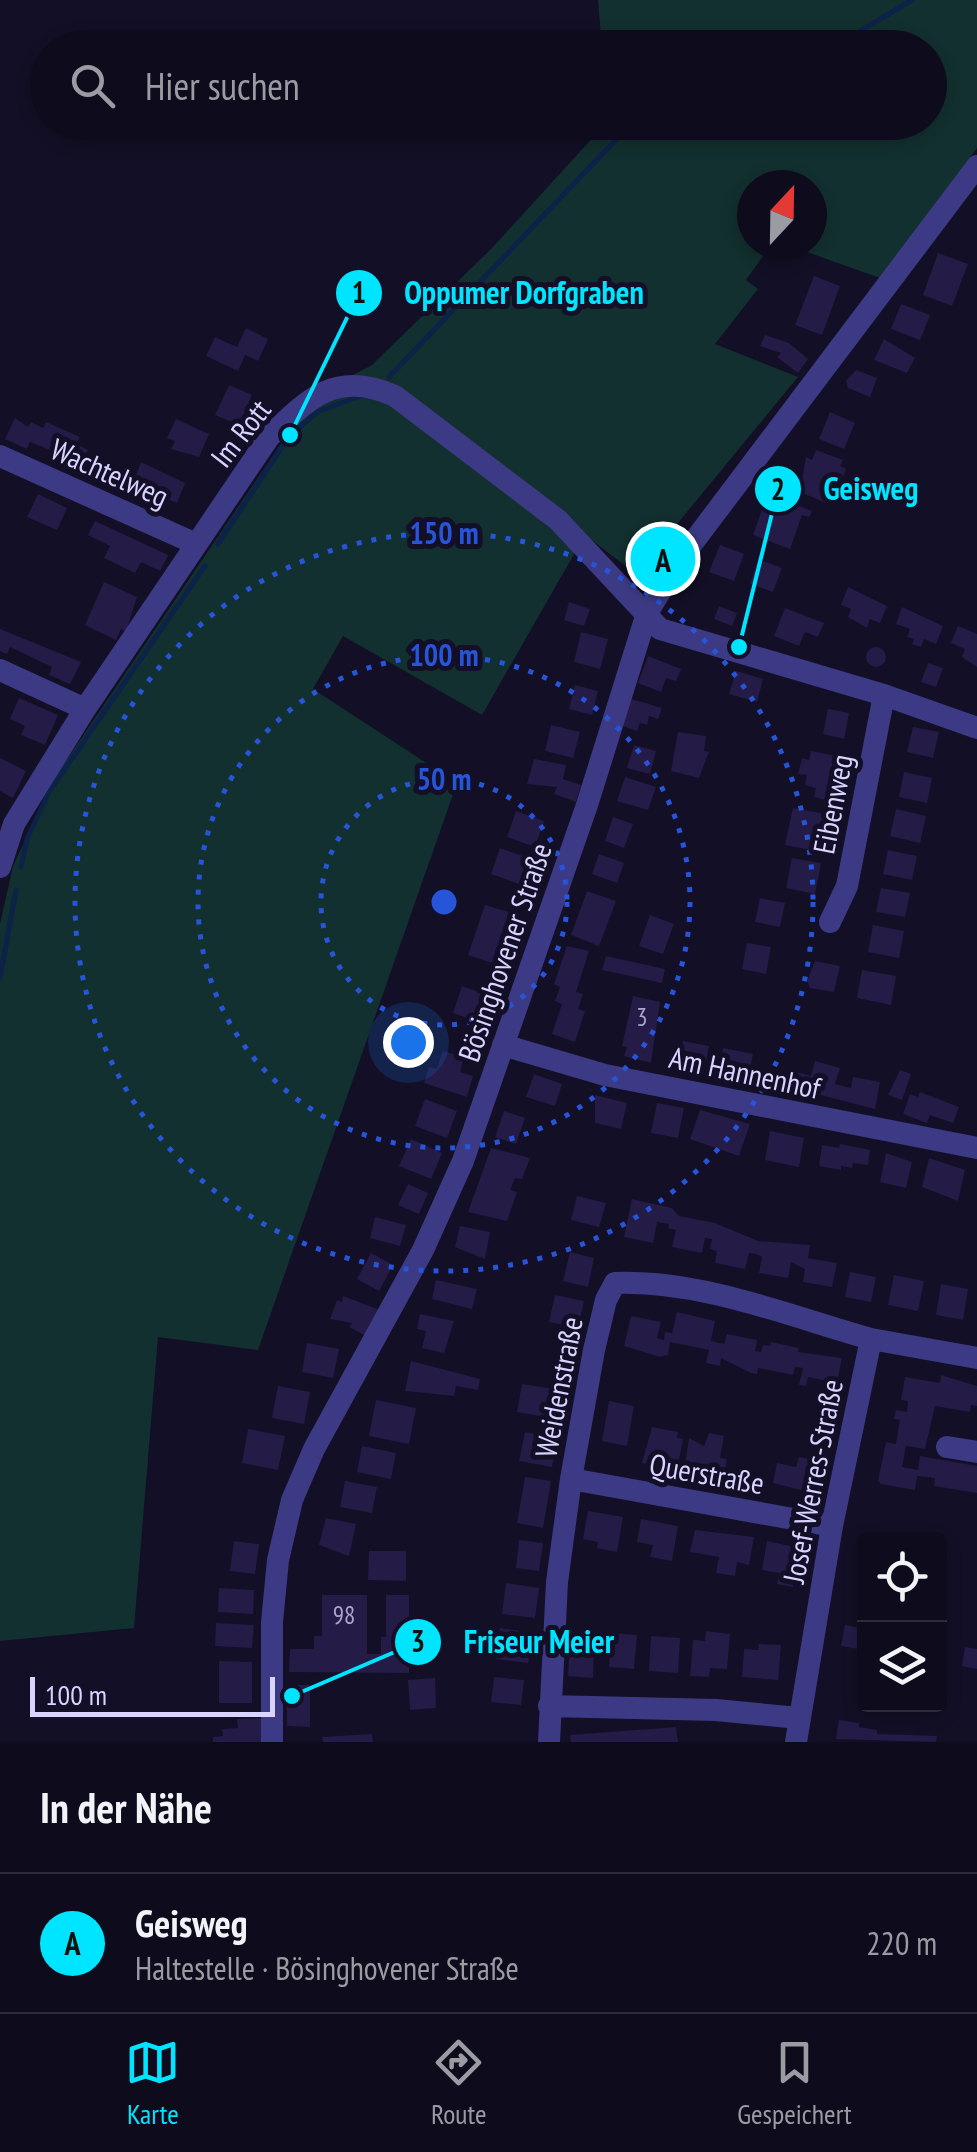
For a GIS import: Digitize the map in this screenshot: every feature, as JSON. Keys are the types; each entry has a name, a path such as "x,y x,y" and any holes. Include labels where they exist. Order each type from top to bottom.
{"street":[{"name":"Bösinghovener Straße","path":"272,1742 272,1622 278,1560 292,1500 314,1449 424,1250 463,1160 647,612 679,561 977,166"},
{"name":"Im Rott","path":"0,868 14,824 85,710 268,437 298,408 331,388 366,383 395,396 558,520 647,612"},
{"name":"Wachtelweg","path":"0,456 196,544"},
{"path":"647,612 660,628 884,694 977,728"},
{"path":"0,670 85,710"},
{"name":"Eibenweg","path":"830,922 847,886 884,694"},
{"name":"Am Hannenhof","path":"503,1045 605,1075 977,1148"},
{"name":"Weidenstraße","path":"549,1742 557,1582 572,1479 594,1350 606,1300 616,1283 646,1282 744,1302 872,1338"},
{"path":"872,1338 977,1358"},
{"name":"Josef-Werres-Straße","path":"796,1742 832,1526 872,1338"},
{"path":"946,1447 977,1452"},
{"name":"Querstraße","path":"572,1479 832,1526"},
{"path":"549,1706 716,1710 798,1718"}],"green space":[{"path":"598,0 977,0 977,148 880,278 827,259 827,170 737,170 737,260 760,260 746,280 758,289 715,344 798,377 636,574 585,535 482,715 343,636 313,689 457,783 258,1350 158,1337 134,1628 0,1641 0,924 13,866 55,777 297,420 349,377 372,365 491,249 591,140 947,140 947,30 601,30"}],"building":[{"path":"938,253 968,264 952,306 923,295"},
{"path":"814,276 840,286 822,335 795,325"},
{"path":"901,304 930,315 920,340 891,329"},
{"path":"246,328 268,339 258,361 245,355 238,371 206,356 215,337 237,347"},
{"path":"765,335 789,343 808,359 798,373 777,357 781,353 760,346"},
{"path":"884,339 915,358 907,373 874,360"},
{"path":"856,370 877,378 870,397 848,388 846,381"},
{"path":"229,385 252,395 239,425 215,415"},
{"path":"830,412 855,423 844,449 819,439"},
{"path":"15,418 28,427 31,422 43,428 46,422 80,437 76,444 88,450 86,454 102,459 93,479 71,469 75,461 53,451 30,442 27,449 5,439"},
{"path":"176,419 209,434 199,457 171,449 175,441 167,438"},
{"path":"816,450 843,460 840,466 846,469 838,491 832,488 826,503 800,492 806,457 812,460"},
{"path":"141,462 185,483 177,503 155,494 158,487 135,478"},
{"path":"38,494 67,508 57,530 27,517"},
{"path":"765,501 786,509 789,502 812,511 809,517 802,515 790,549 753,535"},
{"path":"95,521 168,555 160,571 141,562 135,573 104,558 110,546 88,535"},
{"path":"720,545 744,554 734,581 709,572"},
{"path":"758,559 782,568 773,592 750,584"},
{"path":"104,582 137,597 126,632 121,629 116,640 85,625"},
{"path":"848,587 887,606 880,623 870,619 867,628 848,617 851,609 841,605"},
{"path":"569,602 590,609 584,626 564,620"},
{"path":"719,606 737,613 732,626 714,619"},
{"path":"902,607 943,626 936,644 924,639 921,647 912,644 914,639 907,637 910,629 896,624"},
{"path":"785,608 824,623 818,637 805,632 799,646 774,636"},
{"path":"958,626 977,634 977,667 962,657 965,649 951,643"},
{"path":"0,629 81,662 70,684 49,675 52,667 10,647 7,654 0,651"},
{"path":"581,632 608,639 600,669 574,662"},
{"path":"876,647 886,657 876,667 866,657"},
{"path":"648,656 681,669 676,681 666,678 661,692 638,683"},
{"path":"928,663 943,668 936,687 921,682"},
{"path":"736,671 763,679 757,702 729,694"},
{"path":"575,685 598,691 592,715 569,709"},
{"path":"19,698 58,715 45,745 21,735 25,726 10,719"},
{"path":"628,698 662,708 658,719 649,716 647,725 640,723 637,731 620,725"},
{"path":"828,709 849,713 844,739 823,734"},
{"path":"551,725 580,732 573,758 545,751"},
{"path":"913,727 939,732 933,758 907,752"},
{"path":"678,732 706,736 704,751 709,752 699,778 671,771"},
{"path":"634,745 656,751 650,774 627,768"},
{"path":"811,751 841,757 838,794 833,793 831,801 814,797 816,788 805,785 807,775 798,774 802,758 809,760"},
{"path":"0,758 26,771 13,798 0,791"},
{"path":"534,759 566,765 563,779 581,785 576,802 554,794 557,787 527,784"},
{"path":"904,772 932,778 927,803 899,797"},
{"path":"625,777 656,787 648,810 617,801"},
{"path":"793,808 831,815 823,852 785,845"},
{"path":"896,809 926,816 920,843 890,836"},
{"path":"516,811 544,821 535,847 507,837"},
{"path":"613,817 633,824 624,848 605,841"},
{"path":"500,848 528,858 519,884 491,874"},
{"path":"888,850 917,856 912,880 883,874"},
{"path":"599,854 624,863 617,883 592,874"},
{"path":"792,858 821,863 815,894 786,888"},
{"path":"881,888 910,893 905,917 876,912"},
{"path":"587,891 616,901 599,946 571,935"},
{"path":"760,898 785,903 780,927 755,922"},
{"path":"485,905 509,912 492,963 468,955"},
{"path":"650,915 674,924 663,954 639,946"},
{"path":"873,925 904,931 899,958 868,952"},
{"path":"747,943 771,947 766,974 742,969"},
{"path":"567,946 589,951 576,992 583,994 578,1009 585,1011 575,1042 552,1034 562,1004 555,1001 560,987 554,984"},
{"path":"606,956 665,969 662,983 602,970"},
{"path":"815,961 840,966 834,992 810,988 807,981"},
{"path":"862,970 896,976 891,1005 857,998"},
{"path":"462,986 482,993 473,1020 453,1013"},
{"path":"633,996 660,1002 651,1063 624,1056 627,1047 622,1046"},
{"path":"683,1041 709,1046 704,1072 686,1071 687,1067 678,1065"},
{"path":"723,1048 753,1054 748,1079 718,1074"},
{"path":"443,1051 464,1057 460,1072 473,1076 467,1097 424,1083 429,1067 437,1069"},
{"path":"815,1061 840,1068 835,1084 851,1088 853,1077 880,1082 875,1109 809,1092 807,1098 783,1090 789,1070 811,1076"},
{"path":"900,1070 911,1074 902,1100 888,1095"},
{"path":"534,1074 562,1084 555,1106 526,1097"},
{"path":"920,1092 959,1107 953,1123 930,1115 927,1123 903,1114 910,1094 918,1097"},
{"path":"595,1095 627,1103 621,1129 595,1123"},
{"path":"425,1099 457,1111 447,1138 415,1126"},
{"path":"657,1103 684,1108 678,1138 651,1133"},
{"path":"700,1110 750,1124 739,1156 690,1139"},
{"path":"504,1111 525,1118 516,1144 495,1137"},
{"path":"770,1131 804,1138 799,1167 765,1160"},
{"path":"411,1139 442,1153 431,1179 399,1166"},
{"path":"840,1144 870,1150 868,1165 853,1163 852,1168 841,1166 841,1170 819,1166 822,1145 839,1148"},
{"path":"491,1148 530,1158 522,1179 515,1178 510,1190 517,1192 507,1221 468,1212"},
{"path":"886,1153 912,1162 906,1188 880,1182"},
{"path":"929,1158 965,1170 958,1201 922,1187"},
{"path":"408,1184 428,1193 419,1214 398,1205"},
{"path":"577,1196 606,1203 599,1227 571,1220"},
{"path":"632,1199 672,1208 679,1216 715,1223 758,1241 810,1245 808,1258 837,1263 832,1287 803,1282 805,1269 791,1262 788,1278 759,1273 762,1257 756,1254 749,1253 745,1269 715,1263 717,1251 710,1249 712,1239 705,1238 702,1253 672,1247 676,1230 668,1228 669,1224 657,1222 653,1243 624,1237"},
{"path":"375,1217 406,1225 400,1246 370,1238"},
{"path":"460,1226 490,1232 485,1259 455,1247"},
{"path":"570,1252 594,1258 588,1287 563,1281"},
{"path":"371,1253 393,1265 379,1291 357,1279"},
{"path":"850,1272 876,1277 871,1302 845,1297"},
{"path":"894,1275 924,1281 918,1311 888,1305"},
{"path":"436,1280 477,1289 472,1309 432,1299"},
{"path":"941,1284 968,1289 963,1320 936,1315"},
{"path":"555,1295 584,1301 578,1328 549,1322"},
{"path":"343,1296 380,1310 366,1336 349,1327 352,1323 330,1319 337,1300 342,1302"},
{"path":"677,1312 715,1321 711,1341 724,1344 727,1334 757,1340 755,1351 761,1352 763,1345 770,1346 771,1342 799,1348 798,1352 842,1358 837,1383 808,1377 806,1386 799,1385 803,1368 795,1367 793,1375 758,1368 757,1374 721,1358 720,1366 706,1363 709,1350 670,1342 668,1355 660,1357 624,1346 631,1316 661,1322 657,1338 664,1340 665,1332 672,1333"},
{"path":"420,1314 454,1321 444,1353 422,1348 426,1331 417,1329"},
{"path":"307,1343 339,1349 333,1378 302,1372"},
{"path":"411,1361 480,1379 478,1390 456,1386 454,1396 405,1391"},
{"path":"941,1375 977,1386 977,1406 971,1405 970,1412 935,1406 925,1449 906,1446 902,1467 918,1470 920,1456 977,1466 977,1493 934,1486 935,1478 917,1476 915,1490 881,1484 878,1481 886,1442 896,1444 900,1420 894,1419 896,1410 907,1412 908,1401 901,1400 905,1377 940,1383"},
{"path":"522,1384 567,1391 562,1420 517,1412"},
{"path":"278,1386 310,1392 304,1424 272,1418"},
{"path":"376,1400 416,1408 409,1444 369,1436"},
{"path":"609,1401 634,1406 627,1446 602,1441"},
{"path":"652,1427 678,1432 677,1438 683,1439 677,1470 642,1463"},
{"path":"248,1429 285,1436 278,1470 242,1463"},
{"path":"525,1432 557,1439 552,1467 519,1461"},
{"path":"709,1433 724,1436 720,1458 727,1459 724,1476 684,1471 689,1438 704,1446"},
{"path":"362,1446 396,1453 391,1479 357,1472"},
{"path":"799,1457 818,1460 816,1473 824,1474 820,1495 773,1483 777,1463 796,1467"},
{"path":"525,1477 551,1481 543,1528 517,1523"},
{"path":"345,1481 377,1487 372,1513 340,1507"},
{"path":"588,1511 623,1517 617,1552 597,1548 598,1542 583,1539"},
{"path":"326,1518 356,1524 349,1556 319,1545"},
{"path":"641,1519 678,1526 672,1561 650,1557 653,1545 637,1542"},
{"path":"695,1530 754,1537 749,1565 737,1562 735,1576 716,1573 719,1557 690,1552"},
{"path":"519,1540 543,1543 539,1571 516,1568"},
{"path":"234,1541 259,1544 255,1574 230,1571"},
{"path":"767,1541 800,1548 793,1587 777,1584 779,1573 762,1570"},
{"path":"369,1551 406,1551 406,1581 368,1580"},
{"path":"506,1583 539,1588 535,1618 502,1614"},
{"path":"219,1588 254,1590 253,1614 218,1612"},
{"path":"322,1595 367,1595 367,1654 381,1654 381,1637 386,1637 386,1595 409,1595 409,1673 289,1672 290,1649 314,1649 314,1636 322,1636"},
{"path":"216,1623 254,1625 252,1648 215,1646"},
{"path":"845,1625 857,1628 857,1649 841,1646"},
{"path":"500,1628 533,1633 528,1663 496,1659"},
{"path":"706,1631 730,1634 727,1669 710,1668 709,1677 690,1676 693,1640 705,1641"},
{"path":"612,1633 637,1635 634,1669 609,1667"},
{"path":"651,1636 680,1638 678,1673 649,1671"},
{"path":"570,1641 587,1642 587,1650 594,1650 593,1678 568,1676"},
{"path":"759,1644 781,1645 778,1680 742,1677 744,1649 758,1650"},
{"path":"965,1647 977,1649 977,1669 962,1666"},
{"path":"219,1661 252,1662 252,1703 219,1703"},
{"path":"494,1677 524,1680 521,1705 491,1702"},
{"path":"435,1678 436,1708 410,1710 408,1680"},
{"path":"287,1685 310,1685 310,1727 287,1726"},
{"path":"261,1718 263,1742 213,1742 213,1737 223,1736 222,1729 238,1728 237,1719"},
{"path":"839,1720 859,1723 859,1727 877,1730 877,1734 937,1736 936,1742 836,1739"},
{"path":"676,1727 678,1742 571,1742 570,1735"},
{"path":"372,1734 373,1742 323,1742 322,1737"}],"waterway":[{"path":"862,30 912,0"},
{"path":"389,377 616,140"},
{"path":"218,544 290,435 319,411 361,396"},
{"path":"21,867 27,839 49,792 205,566"},
{"path":"0,978 16,890"}],"place":[{"name":"Oppumer Dorfgraben","path":"290,435"},
{"name":"Geisweg","path":"739,647"},
{"name":"Friseur Meier","path":"292,1696"}]}
